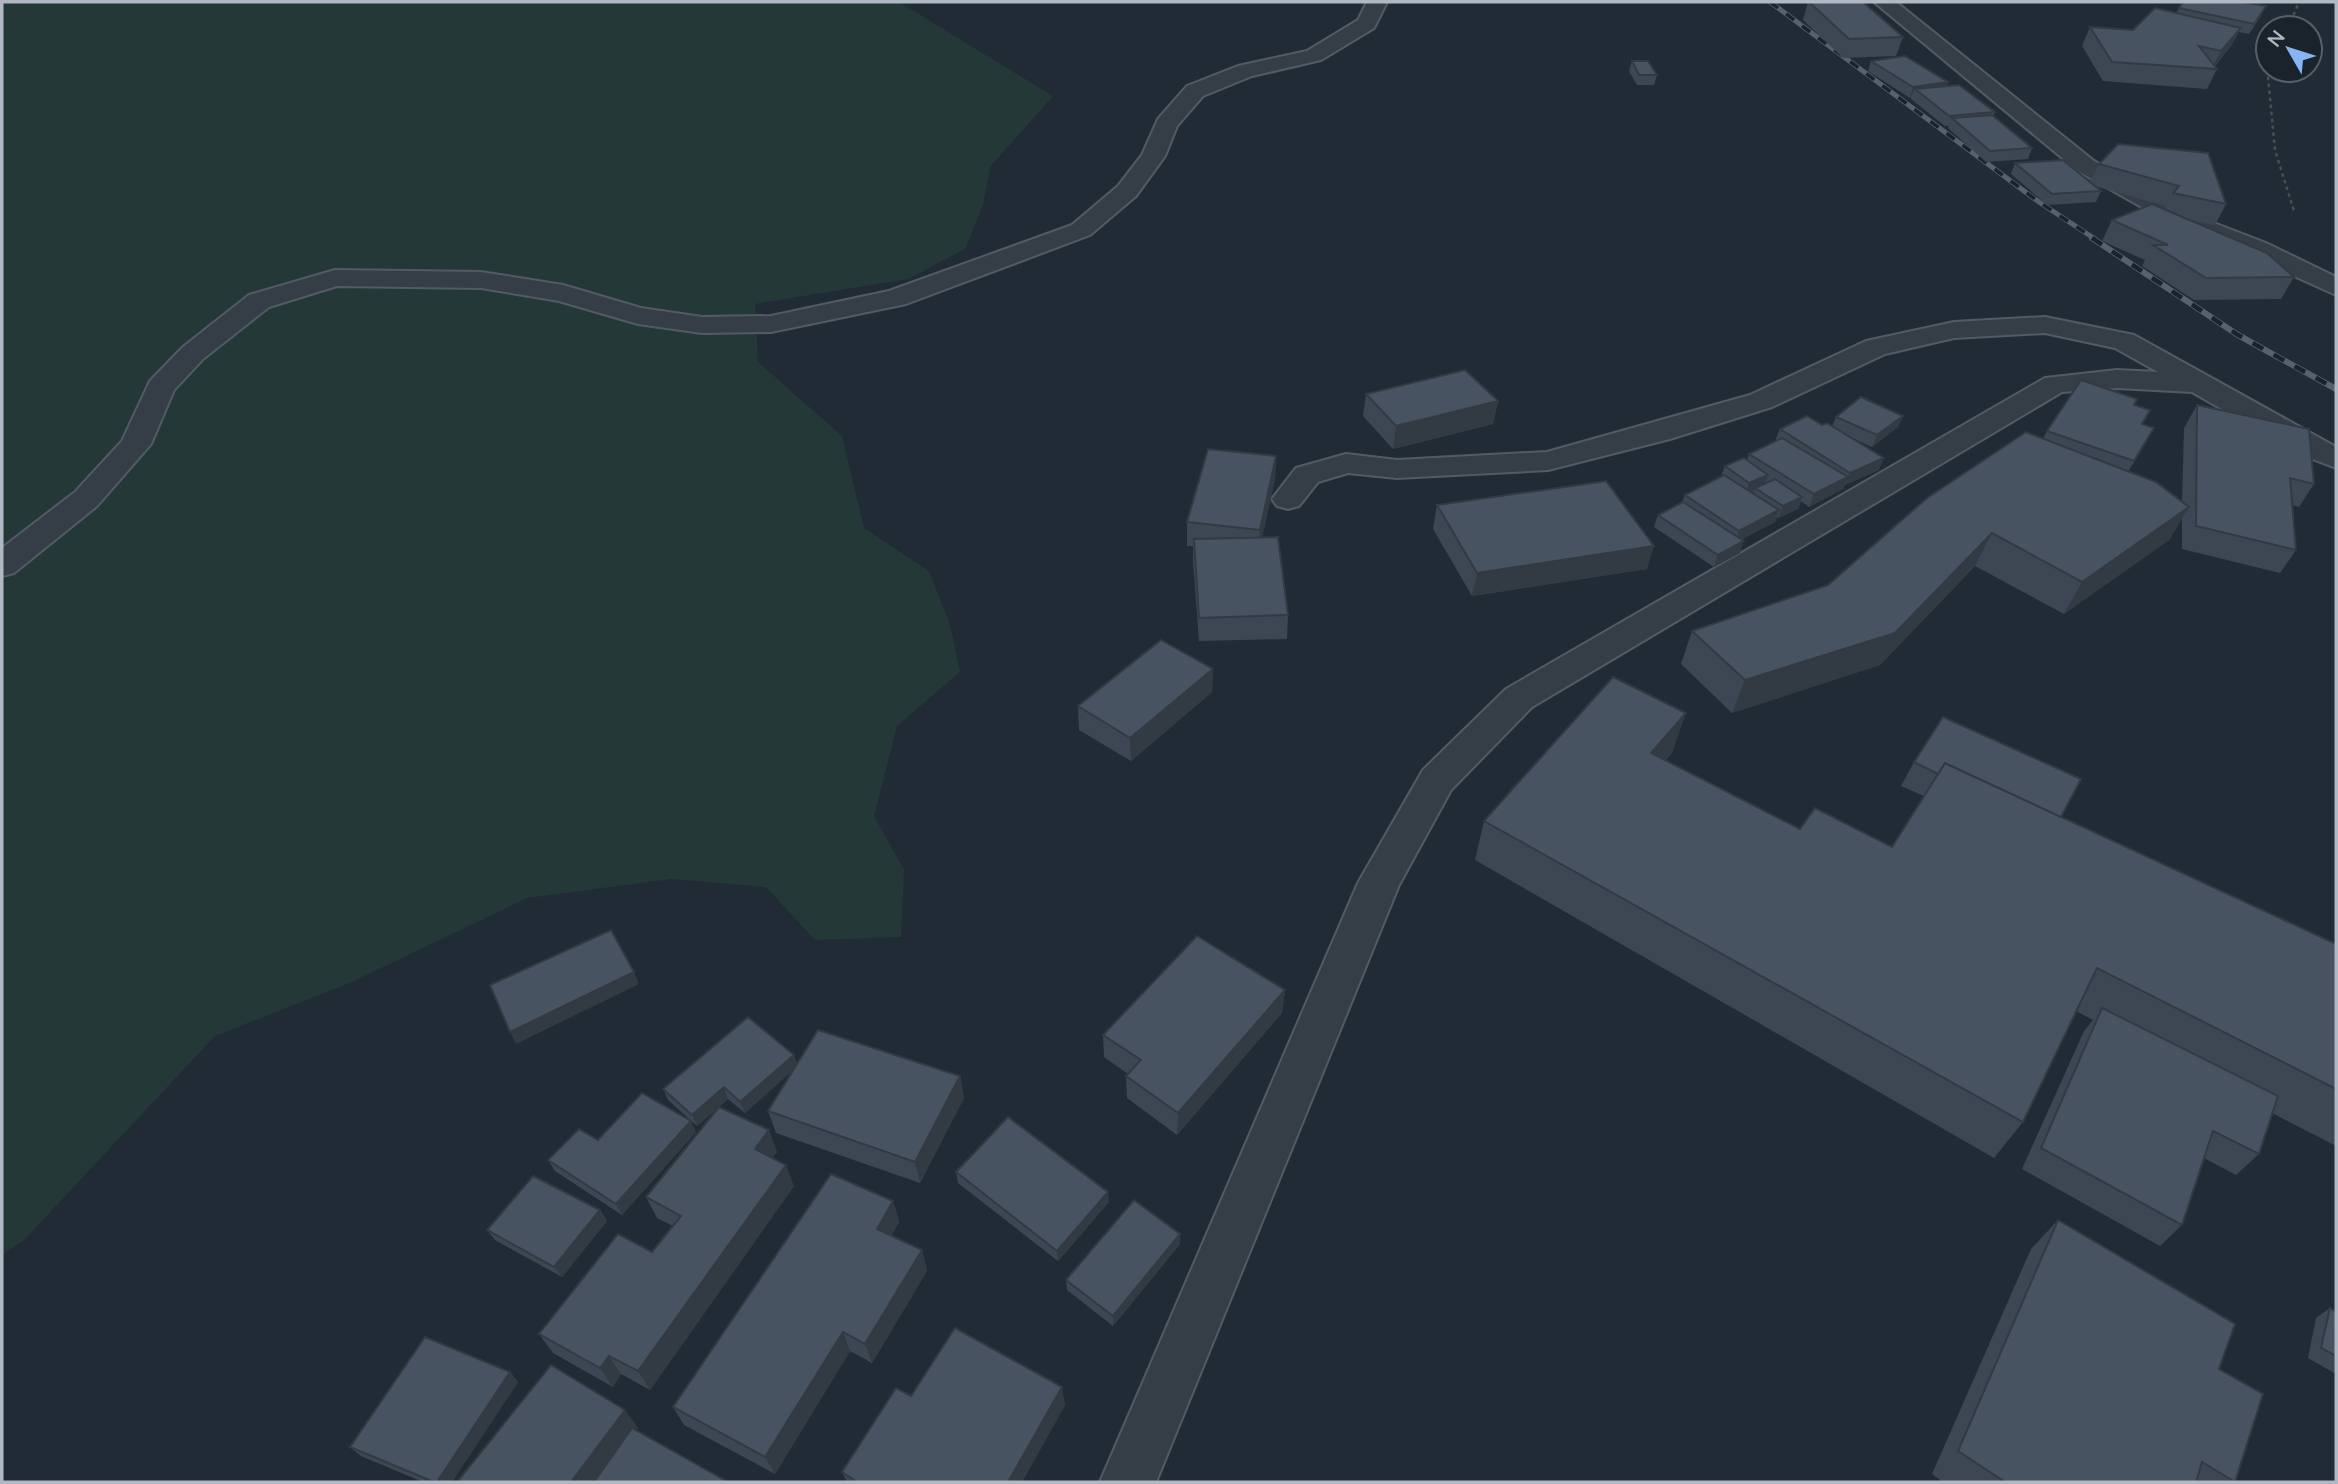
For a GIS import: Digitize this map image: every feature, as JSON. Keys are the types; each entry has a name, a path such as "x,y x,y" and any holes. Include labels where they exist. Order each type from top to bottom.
{"street":[{"path":"2,565 86,499 136,444 160,387 193,353 259,301 335,278 481,280 563,293 638,316 702,325 771,324 896,299 1081,230 1127,191 1153,156 1166,124 1195,91 1246,71 1314,56 1367,24 1377,2"},
{"path":"1884,2 2086,166 2179,218 2257,249 2336,287"},
{"path":"1288,499 1307,475 1346,463 1397,469 1548,461 1762,401 1876,347 1954,330 2045,325 2124,341 2195,383 2336,459"},
{"path":"1128,1482 1379,883 1437,780 1519,698 2055,383 2117,379 2195,383"}],"path":[{"path":"2269,84 2275,150 2294,212"}],"green space":[{"path":"2,2 899,2 1053,96 990,167 983,205 965,249 908,279 755,304 758,362 842,436 864,528 929,571 950,624 960,672 897,726 874,816 904,870 901,937 815,940 766,887 671,879 527,898 352,982 215,1036 24,1240 2,1255"}],"building":[{"path":"1809,2 1863,2 1903,37 1849,39"},
{"path":"2183,2 2243,2 2266,6 2261,14 2254,14 2254,24 2179,8"},
{"path":"2155,8 2241,28 2221,51 2199,46 2217,69 2112,62 2090,27 2133,30"},
{"path":"1905,56 1948,82 1913,87 1871,61"},
{"path":"1632,61 1648,61 1657,75 1639,75"},
{"path":"1959,85 1995,112 1949,116 1915,89"},
{"path":"1992,115 2032,148 1990,151 1952,118"},
{"path":"2118,144 2208,153 2226,204 2173,193 2179,186 2099,164"},
{"path":"2063,160 2101,191 2052,194 2015,163"},
{"path":"2152,204 2267,253 2294,277 2206,278 2153,245 2168,245 2112,220"},
{"path":"1465,370 1498,401 1396,426 1366,394"},
{"path":"2081,380 2137,399 2134,405 2150,410 2142,424 2154,428 2134,461 2047,431"},
{"path":"1861,397 1903,416 1877,435 1836,417"},
{"path":"2197,405 2309,429 2314,484 2290,478 2296,550 2196,526"},
{"path":"1807,416 1822,425 1827,423 1884,458 1850,473 1780,429"},
{"path":"2026,432 2156,482 2189,507 2082,582 1992,533 1895,633 1745,680 1692,631 1828,585 1927,498"},
{"path":"1782,438 1848,477 1814,494 1749,454"},
{"path":"1208,449 1276,456 1260,530 1187,522"},
{"path":"1744,458 1768,475 1749,483 1725,466"},
{"path":"1724,475 1779,510 1739,531 1685,495"},
{"path":"1775,479 1802,497 1783,506 1755,488"},
{"path":"1606,481 1654,546 1477,573 1437,505"},
{"path":"1683,502 1744,541 1718,555 1658,515"},
{"path":"1278,537 1288,615 1199,618 1194,539"},
{"path":"1161,640 1213,669 1130,738 1078,706"},
{"path":"1613,677 1686,713 1651,753 1800,829 1815,808 1892,847 1945,763 2336,944 2336,1089 2097,968 2023,1122 1484,821"},
{"path":"1943,717 2081,779 2061,817 1945,763 1938,774 1914,762"},
{"path":"611,930 634,972 510,1032 490,985"},
{"path":"1197,936 1285,990 1178,1113 1126,1076 1141,1060 1103,1035"},
{"path":"2102,1008 2278,1096 2259,1154 2213,1131 2182,1225 2041,1148"},
{"path":"748,1017 794,1055 740,1102 724,1087 692,1115 663,1089"},
{"path":"818,1030 960,1076 915,1162 768,1111"},
{"path":"642,1093 691,1121 616,1204 548,1160 579,1129 598,1140"},
{"path":"719,1107 769,1130 755,1149 786,1165 638,1371 609,1356 600,1368 539,1334 618,1234 652,1252 681,1216 646,1197"},
{"path":"1008,1117 1108,1192 1057,1251 956,1172"},
{"path":"831,1174 893,1201 877,1229 922,1250 865,1344 843,1332 765,1457 673,1407"},
{"path":"533,1176 600,1210 554,1267 487,1230"},
{"path":"1134,1200 1180,1234 1113,1316 1066,1280"},
{"path":"2058,1220 2235,1324 2219,1369 2263,1394 2235,1482 2202,1462 2196,1482 2005,1482 1958,1451"},
{"path":"2330,1308 2336,1312 2336,1356 2321,1348"},
{"path":"955,1328 1062,1387 1008,1482 857,1482 842,1472 896,1388 911,1396"},
{"path":"425,1337 510,1372 437,1482 350,1447"},
{"path":"551,1365 625,1410 571,1482 457,1482"},
{"path":"632,1428 728,1482 594,1482"}],"railway":[{"path":"1770,2 2039,202 2095,239"},
{"path":"2092,238 2238,335 2336,389"}]}
